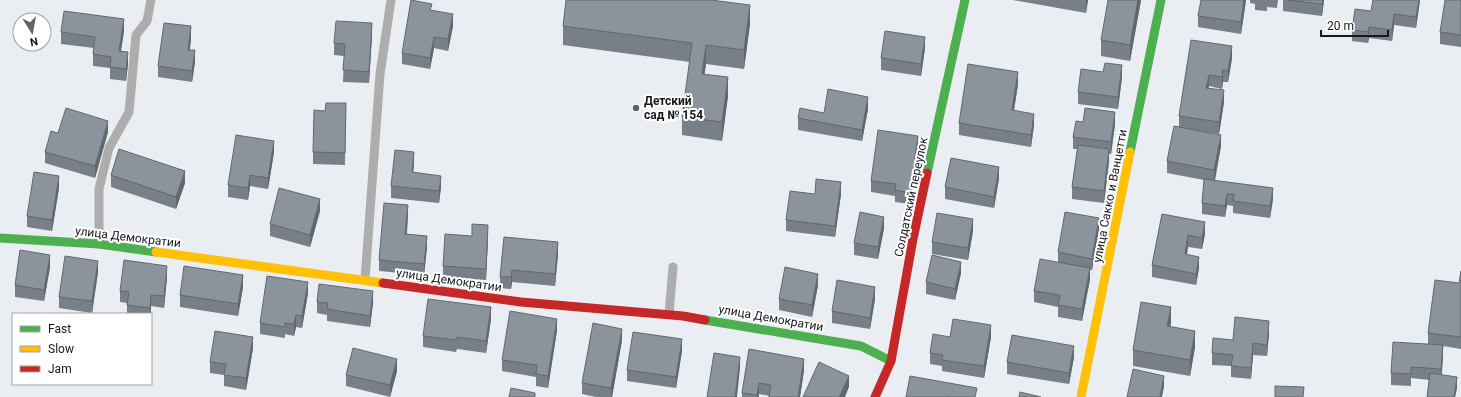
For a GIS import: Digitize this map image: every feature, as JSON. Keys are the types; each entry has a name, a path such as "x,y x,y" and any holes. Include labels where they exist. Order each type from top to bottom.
{"street":[{"name":"Солдатский переулок","path":"875,397 891,361 913,239 965,0"},
{"name":"улица Сакко и Ванцетти","path":"1081,397 1161,0"},
{"name":"улица Демократии","path":"0,238 99,244 521,302 669,314 861,346 891,361"}],"lane":[{"path":"99,244 99,189 110,148 129,112 136,35 147,21 151,0"},
{"path":"364,280 380,74 391,0"},
{"path":"669,314 673,267"}],"building":[{"path":"411,0 432,4 430,10 453,14 448,39 434,37 430,58 402,53"},
{"path":"566,0 711,0 750,5 744,50 706,45 702,74 728,77 722,122 682,117 692,43 563,26"},
{"path":"1108,0 1138,0 1130,45 1101,40"},
{"path":"1201,0 1244,0 1241,22 1198,16"},
{"path":"1288,0 1323,0 1322,4"},
{"path":"1373,0 1419,0 1416,17 1394,14 1392,30 1369,27 1368,32 1352,30 1355,9 1371,11"},
{"path":"1445,0 1461,0 1461,35 1440,32"},
{"path":"64,11 124,19 119,51 128,52 126,69 110,67 111,57 93,54 95,37 61,32"},
{"path":"336,21 372,23 369,72 343,70 345,44 334,43"},
{"path":"164,23 191,26 188,50 195,50 192,71 158,66"},
{"path":"885,31 925,37 921,64 881,58"},
{"path":"1191,40 1232,46 1228,71 1223,70 1222,77 1209,75 1206,88 1224,90 1219,122 1179,116"},
{"path":"1105,63 1122,65 1118,97 1078,92 1081,69 1103,72"},
{"path":"968,64 1018,72 1012,110 1034,114 1031,135 959,123"},
{"path":"828,89 868,97 862,130 798,118 800,108 824,113"},
{"path":"326,103 346,103 345,153 313,152 314,110 325,111"},
{"path":"66,108 108,121 95,166 45,152 51,131 58,133"},
{"path":"1085,108 1115,112 1111,142 1073,137 1076,121 1083,122"},
{"path":"1174,126 1221,135 1214,170 1167,161"},
{"path":"878,130 918,136 910,193 895,190 896,184 871,181"},
{"path":"236,135 274,141 268,178 250,175 248,188 228,185"},
{"path":"1078,145 1109,149 1104,191 1072,187"},
{"path":"119,149 185,171 176,197 111,175"},
{"path":"395,150 414,152 412,172 441,176 439,191 391,186"},
{"path":"951,158 999,167 994,197 945,187"},
{"path":"34,172 59,176 52,220 27,216"},
{"path":"816,179 841,182 835,226 786,220 790,191 815,194"},
{"path":"1204,179 1273,188 1270,206 1233,201 1234,194 1227,194 1225,206 1202,203"},
{"path":"279,188 320,199 310,235 270,224"},
{"path":"384,203 408,205 405,234 427,236 424,264 379,260"},
{"path":"860,212 884,217 878,247 854,243"},
{"path":"1065,212 1099,218 1092,259 1058,252"},
{"path":"937,213 973,219 968,248 932,242"},
{"path":"1162,214 1205,222 1202,238 1188,235 1185,254 1199,257 1196,274 1152,265"},
{"path":"472,224 488,225 486,269 443,266 445,234 472,236"},
{"path":"504,237 558,242 555,274 512,270 511,277 500,277"},
{"path":"20,250 50,255 44,290 15,285"},
{"path":"932,255 961,262 955,289 926,282"},
{"path":"65,256 98,261 92,301 59,297"},
{"path":"1040,259 1090,268 1082,309 1058,305 1060,295 1034,291"},
{"path":"124,260 167,266 164,296 151,295 150,308 127,305 129,292 120,291"},
{"path":"184,266 243,275 238,304 180,295"},
{"path":"785,267 818,274 812,305 779,299"},
{"path":"1461,271 1461,337 1428,333 1435,280 1459,283"},
{"path":"267,276 308,282 302,316 296,315 294,324 285,323 285,327 260,323"},
{"path":"837,280 875,287 870,318 832,311"},
{"path":"319,284 373,291 370,316 327,309 328,303 317,302"},
{"path":"428,299 491,307 486,341 457,337 456,340 423,336"},
{"path":"1141,302 1171,307 1167,326 1195,331 1190,360 1133,350"},
{"path":"510,311 557,319 548,376 536,374 537,365 502,360"},
{"path":"1235,317 1269,321 1267,345 1253,343 1251,368 1231,366 1233,355 1212,353 1213,338 1233,340"},
{"path":"953,319 991,325 984,366 942,360 943,355 930,353 933,334 950,337"},
{"path":"593,323 622,329 611,388 582,383"},
{"path":"215,331 253,337 246,378 224,375 226,364 210,362"},
{"path":"633,332 682,339 676,377 627,370"},
{"path":"1012,335 1074,346 1069,373 1007,362"},
{"path":"1393,342 1443,345 1441,369 1411,367 1411,374 1391,373"},
{"path":"353,348 397,359 390,385 346,375"},
{"path":"749,349 804,359 798,397 769,397 771,385 759,383 757,395 742,393"},
{"path":"714,353 740,357 735,397 707,397"},
{"path":"819,362 849,376 839,397 803,397"},
{"path":"1133,369 1164,376 1160,397 1127,397"},
{"path":"1430,373 1457,377 1454,397 1427,397"},
{"path":"910,376 977,388 975,397 906,397"},
{"path":"1275,386 1304,387 1303,397 1275,397"},
{"path":"511,388 535,393 535,397 509,397"},
{"path":"1020,392 1041,397 1019,397"}],"traffic: fast":[{"path":"927,173 965,0"},
{"path":"1130,152 1161,0"},
{"path":"0,238 99,244 156,252"},
{"path":"705,320 861,346 891,361"}],"traffic: slow":[{"path":"1081,397 1130,152"},
{"path":"156,252 383,283"}],"traffic: jam":[{"path":"875,397 891,361 913,239 927,173"},
{"path":"383,283 521,302 683,316 705,320"}],"place":[{"name":"Детский сад № 154","path":"636,108"}]}
